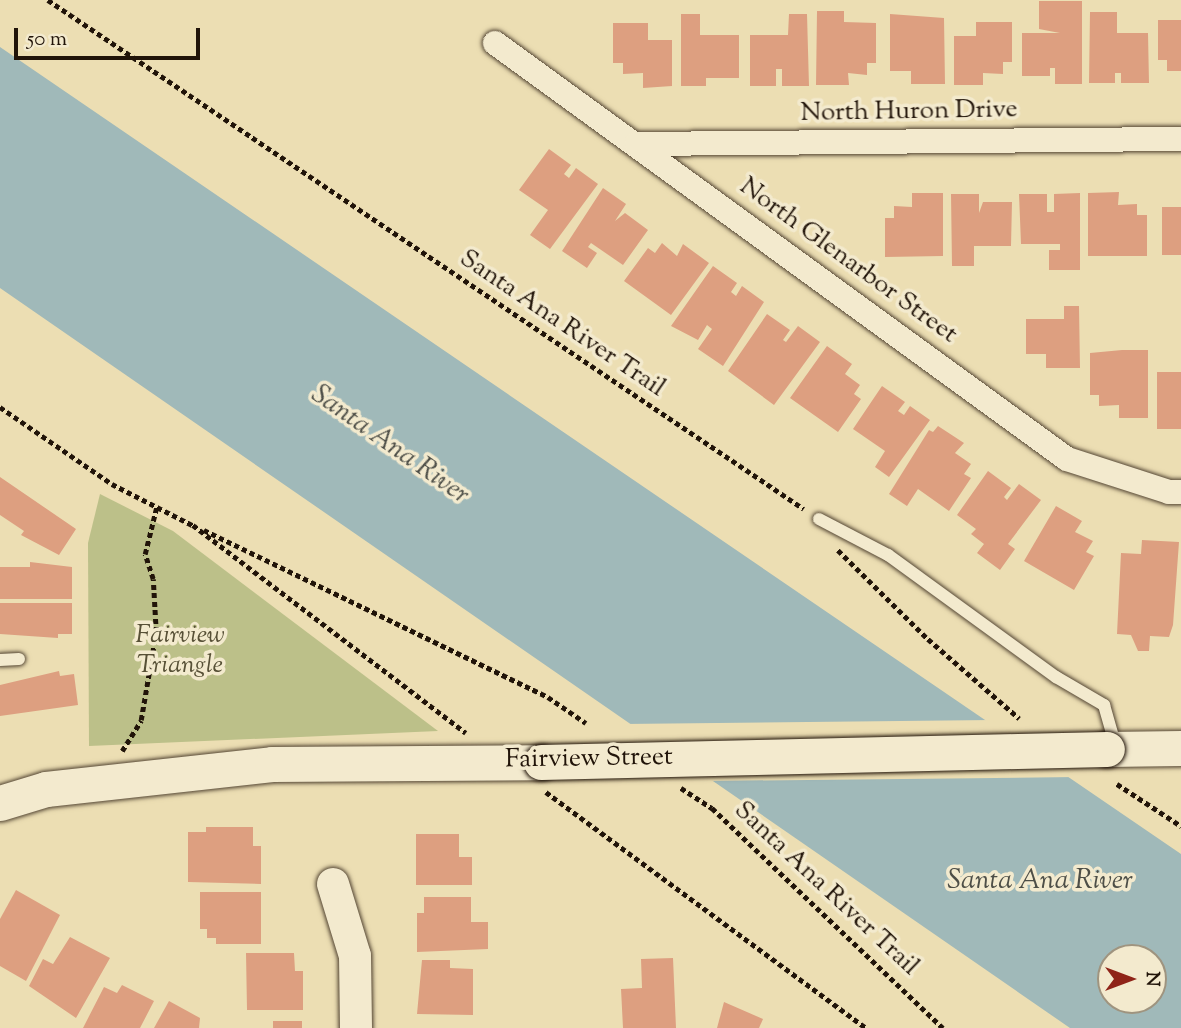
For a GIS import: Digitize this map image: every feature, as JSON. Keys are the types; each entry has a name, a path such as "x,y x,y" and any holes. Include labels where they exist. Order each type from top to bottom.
{"main road":[{"name":"Fairview Street","path":"0,803 46,789 272,764 1181,748"}],"street":[{"name":"North Glenarbor Street","path":"495,43 1067,459 1169,492 1181,492"},
{"name":"North Huron Drive","path":"637,144 1181,139"},
{"path":"333,884 355,956 356,1028"}],"lane":[{"path":"819,519 888,555 1056,677 1104,705 1112,749"},
{"path":"0,660 19,659"}],"path":[{"name":"Santa Ana River Trail","path":"48,0 819,519 842,557 1019,718"},
{"path":"0,407 112,484 548,697 586,723"},
{"path":"103,782 141,720 156,632 153,579 145,554 157,505"},
{"path":"1116,784 1181,826"},
{"name":"Santa Ana River Trail","path":"678,785 712,808 943,1028"}],"green space":[{"name":"Fairview Triangle","path":"100,494 173,531 438,731 89,746 88,543"}],"water":[{"name":"Santa Ana River","path":"0,47 1181,854 1181,1028 1070,1028 0,288"}],"pier":[{"path":"992,720 1076,777 706,781 623,724"}],"building":[{"path":"1039,1 1082,1 1082,84 1055,84 1055,68 1050,68 1050,76 1022,76 1022,33 1060,33 1039,29"},
{"path":"817,11 844,11 844,22 876,23 876,63 867,63 867,75 848,73 849,85 816,85"},
{"path":"1090,12 1117,12 1117,33 1148,33 1149,83 1121,83 1121,73 1115,73 1115,83 1089,83"},
{"path":"681,14 700,14 700,35 739,35 739,78 706,78 706,86 681,86"},
{"path":"789,14 807,14 809,86 782,86 782,69 776,69 776,86 750,86 750,35 788,35"},
{"path":"890,14 944,18 945,84 911,84 911,71 890,71"},
{"path":"1158,20 1181,20 1181,71 1167,71 1167,60 1158,60"},
{"path":"976,22 1012,22 1012,62 1003,62 1003,74 983,73 983,85 954,85 954,36 976,36"},
{"path":"613,23 648,23 648,40 672,40 672,86 643,88 643,73 623,74 623,63 613,63"},
{"path":"549,149 571,165 564,174 569,178 576,168 598,184 550,249 530,235 548,210 519,190"},
{"path":"603,188 626,204 615,221 625,213 648,230 623,265 591,243 588,247 597,253 587,268 562,251"},
{"path":"1119,192 1118,205 1137,204 1137,215 1147,215 1147,256 1088,256 1088,193"},
{"path":"912,193 943,193 943,256 885,257 885,218 894,218 894,206 912,207"},
{"path":"1080,193 1080,270 1049,270 1049,250 1060,250 1060,244 1021,244 1019,194 1047,194 1047,212 1054,212 1054,194"},
{"path":"951,194 979,194 979,213 983,202 1012,202 1011,246 974,246 974,266 952,266"},
{"path":"1162,207 1181,207 1181,255 1162,255"},
{"path":"662,243 677,256 683,244 709,263 671,315 624,281 648,248 655,253"},
{"path":"713,266 737,283 731,292 736,296 742,286 764,302 723,366 698,349 712,329 707,325 698,340 671,326"},
{"path":"1064,306 1079,306 1080,368 1046,368 1046,354 1026,354 1026,319 1064,319"},
{"path":"767,314 790,330 783,340 786,342 798,326 820,342 774,405 728,371"},
{"path":"827,346 852,364 845,374 860,385 854,394 861,399 838,432 790,398"},
{"path":"1148,350 1148,418 1119,418 1119,405 1099,406 1099,395 1090,395 1090,353"},
{"path":"1157,372 1181,372 1181,429 1157,429"},
{"path":"882,386 905,402 898,411 904,415 910,406 930,420 889,477 875,467 885,451 853,429"},
{"path":"938,426 964,443 955,453 971,464 964,474 971,478 949,511 918,489 907,506 889,494 929,430 933,432"},
{"path":"988,471 1011,488 1004,497 1007,500 1019,484 1041,500 1008,544 1015,549 1000,570 977,553 984,544 971,534 976,529 957,515"},
{"path":"0,477 76,529 59,555 21,535 24,531 0,515"},
{"path":"1056,506 1082,521 1075,532 1093,541 1086,552 1094,556 1074,590 1024,561"},
{"path":"1142,540 1179,542 1173,625 1169,637 1150,636 1149,651 1138,651 1131,635 1117,634 1121,553 1141,554"},
{"path":"30,562 72,567 72,599 0,599 0,567 30,567"},
{"path":"0,603 72,603 72,634 58,634 58,638 0,634"},
{"path":"59,671 60,676 74,674 78,705 0,716 0,685"},
{"path":"206,827 253,827 253,846 261,846 261,884 188,882 188,832 206,832"},
{"path":"416,834 459,834 459,857 472,857 472,885 416,885"},
{"path":"16,890 60,915 26,981 0,966 0,919"},
{"path":"200,892 261,892 261,944 216,944 216,938 207,938 207,929 200,929"},
{"path":"424,897 471,897 471,922 488,922 488,949 417,952 417,913 424,913"},
{"path":"70,937 110,958 76,1018 29,986 43,959 53,964"},
{"path":"246,953 294,953 295,971 303,971 303,1010 247,1010"},
{"path":"673,958 676,1028 623,1028 621,989 642,988 641,959"},
{"path":"422,960 450,960 450,968 473,969 473,1015 417,1014"},
{"path":"122,985 154,1001 140,1028 83,1028 104,987 117,993"},
{"path":"169,1001 200,1018 199,1028 154,1028"},
{"path":"724,1002 763,1019 759,1028 717,1028"},
{"path":"273,1021 302,1021 302,1028 273,1028"}]}
